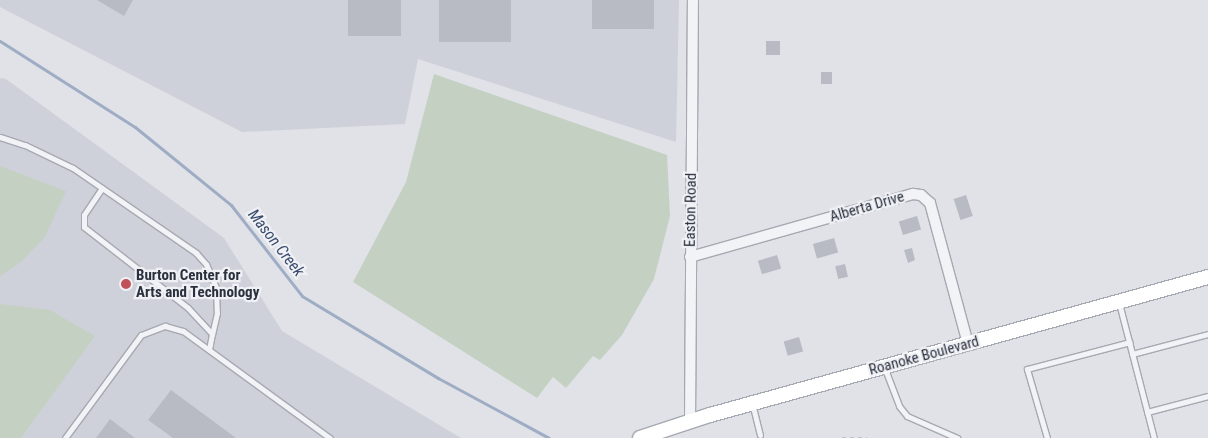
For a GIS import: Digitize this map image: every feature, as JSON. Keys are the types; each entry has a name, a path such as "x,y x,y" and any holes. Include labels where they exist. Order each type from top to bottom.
{"main road":[{"name":"Roanoke Boulevard","path":"640,438 752,403 1208,277"}],"street":[{"name":"Easton Road","path":"690,421 690,257 694,0"},
{"name":"Alberta Drive","path":"690,257 913,194 921,195 930,203 968,344"}],"lane":[{"path":"0,137 50,156 102,188 196,252 206,264 218,301 208,350"},
{"path":"102,188 84,215 88,232 166,288 212,334"},
{"path":"1119,302 1154,438"},
{"path":"65,438 148,330 174,327 330,438"},
{"path":"1132,354 1208,334"},
{"path":"1047,438 1026,369 1130,342"},
{"path":"884,367 899,406 908,416 957,438"},
{"path":"1148,412 1208,396"},
{"path":"752,403 760,436"}],"path":[{"path":"842,438 867,438"}],"shaded area":[{"path":"0,0 679,0 676,142 418,59 405,124 242,132 0,7"},
{"name":"Burton Center for Arts and Technology","path":"0,78 6,79 224,238 282,331 461,438 0,438"}],"green space":[{"path":"434,74 667,155 670,216 654,279 622,335 600,360 593,356 566,388 553,377 537,398 353,282 406,182"},
{"path":"0,166 66,191 45,237 21,262 0,276"},
{"path":"0,304 50,310 95,336 21,438 0,438"}],"building":[{"path":"97,0 133,0 124,16"},
{"path":"348,0 401,0 401,36 348,36"},
{"path":"439,0 511,0 511,42 439,42"},
{"path":"592,0 654,0 654,29 592,29"},
{"path":"766,41 780,41 780,55 766,55"},
{"path":"821,72 832,72 832,84 821,84"},
{"path":"966,195 973,216 960,220 954,199"},
{"path":"917,216 921,229 903,235 899,222"},
{"path":"834,238 838,252 817,258 813,244"},
{"path":"912,248 915,260 908,263 904,250"},
{"path":"777,255 781,268 762,274 758,261"},
{"path":"845,264 848,277 838,279 835,266"},
{"path":"799,337 803,351 788,356 784,341"},
{"path":"171,390 236,438 173,438 148,420"},
{"path":"110,419 135,438 96,438"}],"waterway":[{"name":"Mason Creek","path":"0,41 135,127 231,205 302,296 438,378 549,438"}],"place":[{"name":"Burton Center for Arts and Technology","path":"126,284"}]}
